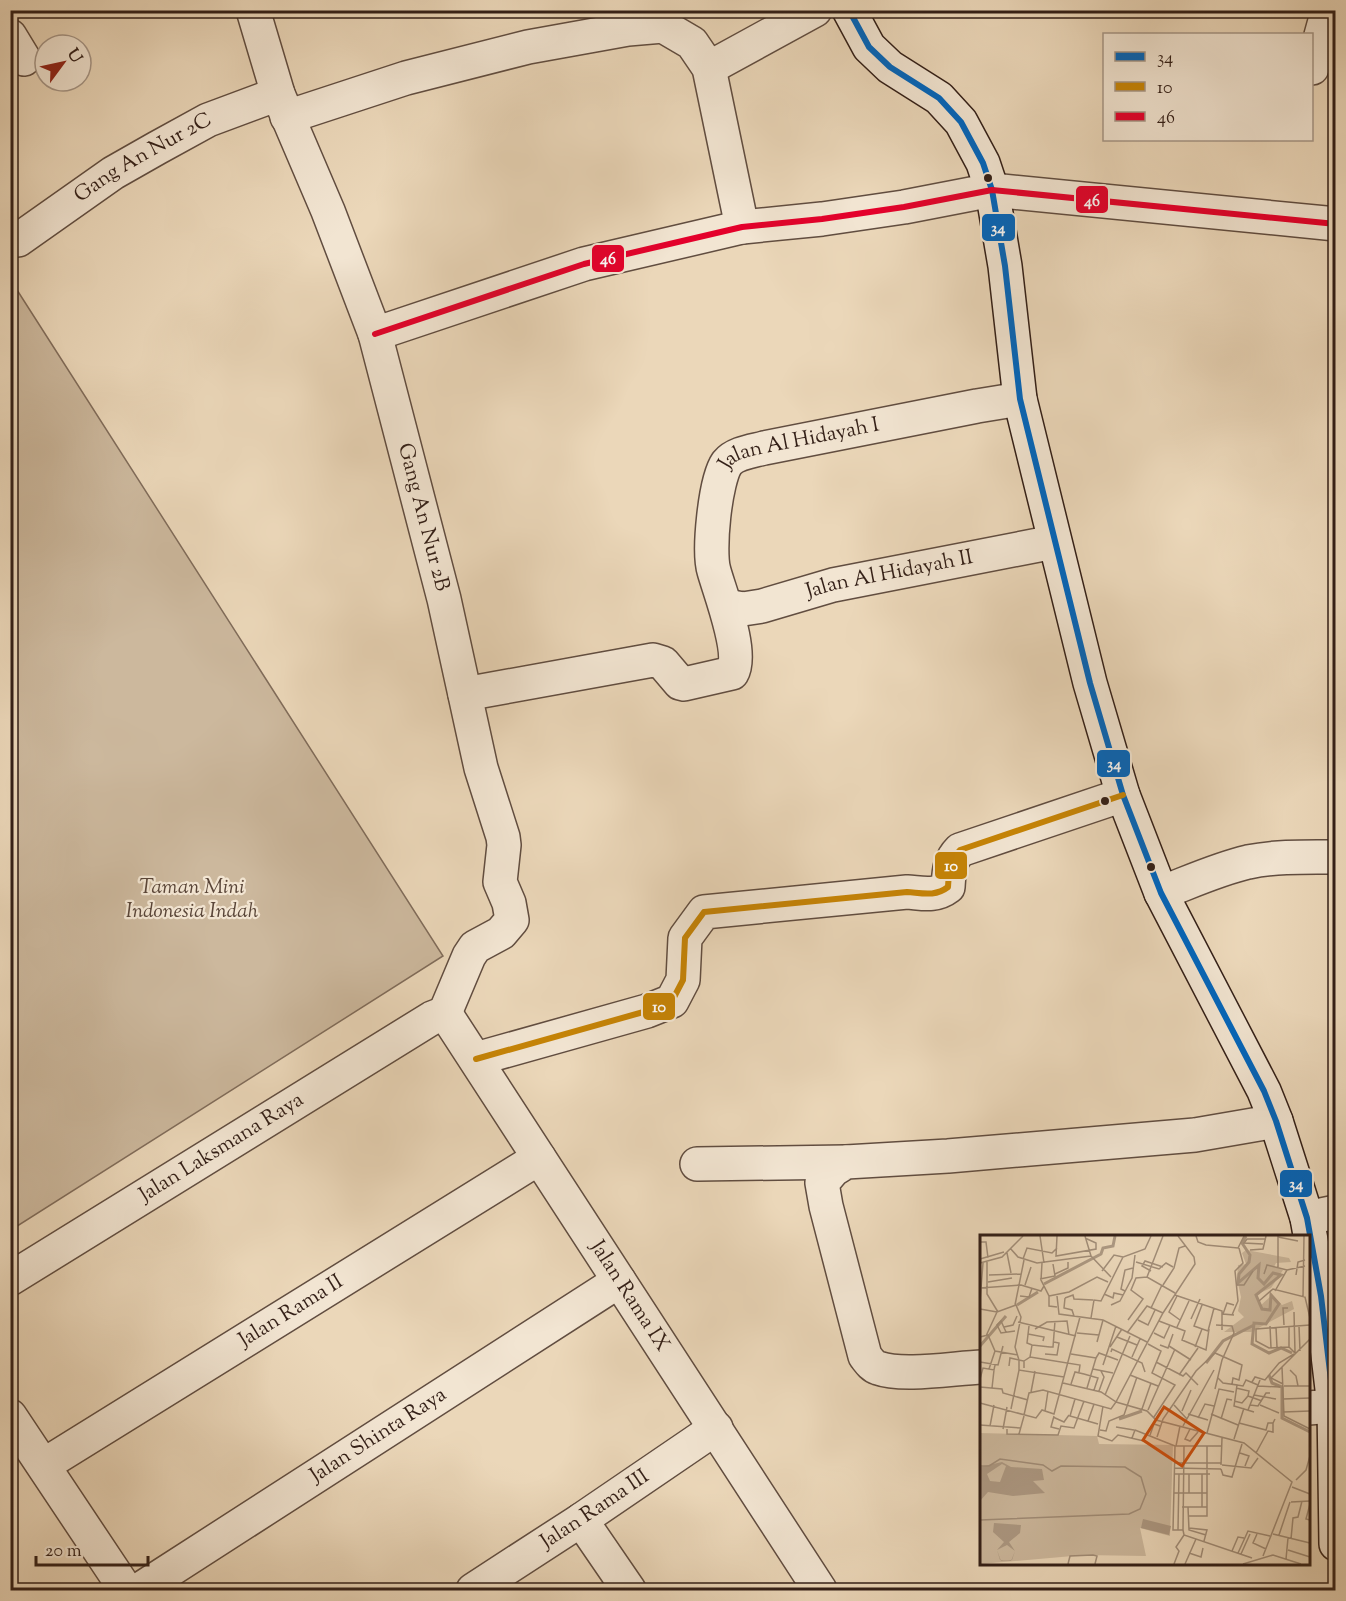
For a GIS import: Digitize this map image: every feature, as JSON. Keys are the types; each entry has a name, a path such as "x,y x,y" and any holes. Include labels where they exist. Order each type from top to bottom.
{"street":[{"name":"Gang An Nur 2B","path":"254,10 283,106 328,211 375,334 444,599 481,768 503,837 504,851 500,882 509,903 512,920 501,933 475,947 439,1015"},
{"path":"742,227 709,68 815,10"},
{"path":"849,10 876,54 890,67 939,98 961,122 983,163 992,190 1005,266 1020,399 1090,684 1123,795 1161,893 1250,1062 1321,1215 1321,1407 1335,1544"},
{"path":"1313,61 1328,10"},
{"name":"Gang An Nur 2C","path":"18,240 113,173 208,120 283,106 406,78 528,47 628,29 663,26 692,43 709,68"},
{"path":"375,334 584,264 742,227 822,219 904,207 992,190 1335,224"},
{"name":"Jalan Al Hidayah I","path":"465,694 653,660 663,663 684,684 732,673 736,662 726,606 713,568 712,520 717,492 727,463 740,454 1020,399"},
{"name":"Jalan Al Hidayah II","path":"726,606 743,609 762,606 832,585 1054,542"},
{"path":"476,1059 647,1011 672,1001 683,980 685,938 704,912 907,892 930,894 941,892 948,887 952,858 960,850 1123,795"},
{"path":"1161,893 1220,870 1249,862 1335,856"},
{"name":"Jalan Rama IX","path":"439,1015 476,1059 820,1590"},
{"name":"Jalan Laksmana Raya","path":"10,1279 439,1015"},
{"path":"697,1164 846,1162 948,1156 1195,1135 1276,1121"},
{"name":"Jalan Rama II","path":"44,1464 539,1158"},
{"path":"846,1162 833,1170 822,1183 865,1356 871,1365 879,1369 904,1371 980,1367"},
{"name":"Jalan Shinta Raya","path":"138,1590 619,1281"},
{"path":"10,1416 126,1590"},
{"name":"Jalan Rama III","path":"473,1590 716,1428"},
{"path":"581,1520 628,1590"}],"green space":[{"name":"Taman Mini Indonesia Indah","path":"10,279 443,956 11,1230 10,1230"}],"transit line":[{"name":"34","path":"849,10 869,47 890,67 939,98 961,122 983,163 992,190 1005,266 1020,399 1090,683 1123,795 1161,893 1264,1091 1307,1218 1321,1296 1334,1406 1336,1544"},
{"name":"46","path":"375,334 584,264 742,227 822,219 904,207 992,190 1336,224"},
{"name":"10","path":"476,1059 647,1011 672,1001 683,980 685,938 704,912 907,892 928,894 938,892 948,887 949,872 960,850 1123,795"}]}
